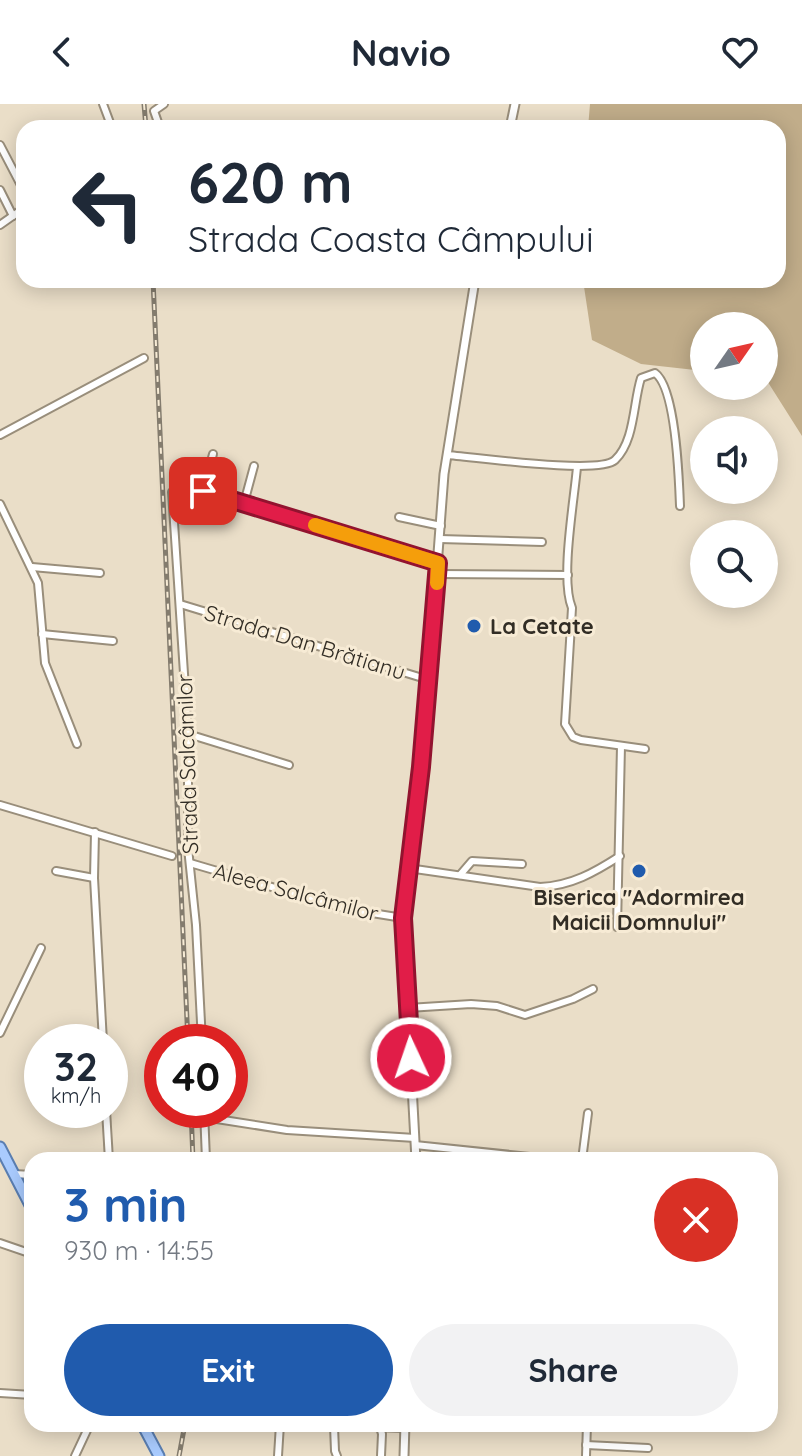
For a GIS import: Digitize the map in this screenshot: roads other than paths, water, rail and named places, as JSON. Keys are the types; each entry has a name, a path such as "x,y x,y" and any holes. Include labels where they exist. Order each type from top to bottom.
{"main road":[{"path":"0,1148 24,1195"},
{"path":"146,1432 159,1456"}],"street":[{"path":"157,120 154,111 164,104"},
{"path":"0,145 16,176"},
{"path":"0,190 13,216"},
{"path":"0,225 16,214"},
{"path":"416,1152 403,918 429,680 447,455 474,288"},
{"path":"0,435 144,358"},
{"path":"447,455 577,467 607,465 616,460 630,429 641,378 655,373 663,384 675,431 680,506"},
{"path":"213,454 203,491 438,563"},
{"path":"244,503 254,466"},
{"path":"577,467 568,575 568,597 572,608 565,724 573,737 581,740 645,749"},
{"name":"Strada Salcâmilor","path":"201,1024 188,848 188,734 172,504 175,487 180,485 203,491"},
{"path":"0,504 38,583 45,663 77,744"},
{"path":"399,517 441,526"},
{"path":"440,539 542,542"},
{"path":"32,567 100,573"},
{"path":"438,574 568,575"},
{"name":"Strada Dan Brătianu","path":"180,604 429,680"},
{"path":"42,634 113,641"},
{"path":"188,734 289,765"},
{"path":"617,927 621,746"},
{"path":"0,805 172,856"},
{"path":"95,832 94,878 102,1024"},
{"path":"408,868 540,887 554,886 593,873 620,856"},
{"path":"460,875 472,861 522,864"},
{"name":"Aleea Salcâmilor","path":"190,863 321,902 403,918"},
{"path":"56,871 94,878"},
{"path":"0,1033 41,948"},
{"path":"408,1008 471,1004 497,1006 525,1015 593,989"},
{"path":"583,1152 588,1113"},
{"path":"248,1122 287,1130 498,1152"},
{"path":"107,1128 109,1152"},
{"path":"205,1128 206,1152"},
{"path":"10,1171 24,1174"},
{"path":"0,1243 24,1251"},
{"path":"0,1393 24,1394"},
{"path":"75,1456 86,1432"},
{"path":"278,1456 280,1432"},
{"path":"334,1432 337,1456"},
{"path":"381,1432 381,1456"},
{"path":"404,1456 405,1432"},
{"path":"586,1456 587,1432"},
{"path":"586,1445 648,1448"}],"railway":[{"path":"144,104 145,120"},
{"path":"153,288 187,1024"},
{"path":"192,1128 193,1152"},
{"path":"179,1456 184,1432"}],"place":[{"name":"La Cetate","path":"474,626"},
{"name":"Biserica \"Adormirea Maicii Domnului\"","path":"639,871"}]}
